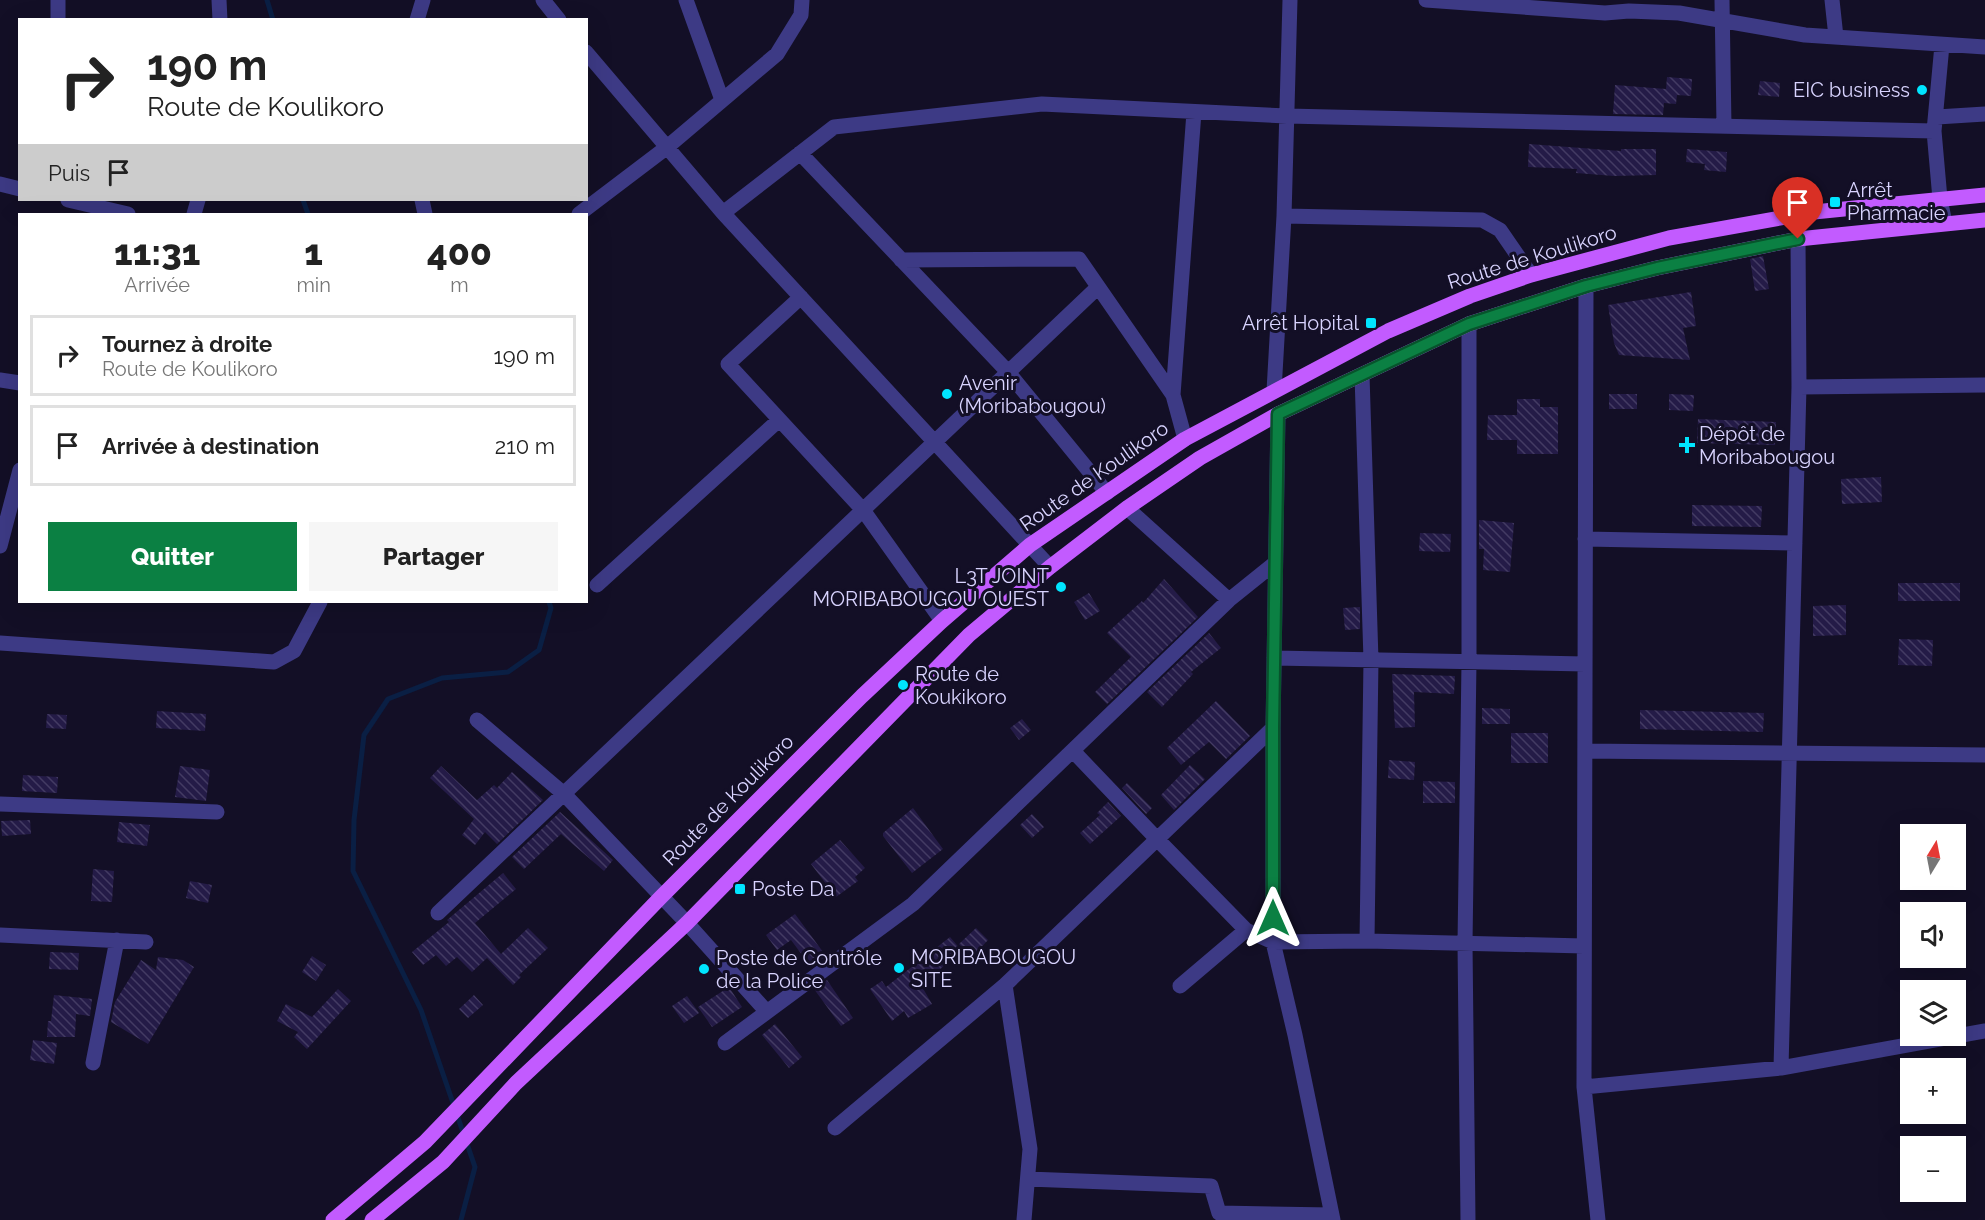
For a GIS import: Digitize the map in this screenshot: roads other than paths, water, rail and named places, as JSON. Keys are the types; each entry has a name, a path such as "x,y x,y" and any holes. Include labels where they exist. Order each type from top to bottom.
{"main road":[{"name":"Route de Koulikoro","path":"333,1220 425,1142 661,897 862,696 942,621 1030,545 1185,439 1388,331 1470,296 1531,275 1669,238 1814,212 1985,195"},
{"path":"372,1220 443,1162 516,1083 687,923 969,636 1050,567 1127,508 1200,458 1278,414 1469,324 1586,286 1657,268 1798,239 1985,220"}],"street":[{"path":"58,0 58,18"},
{"path":"219,0 220,18"},
{"path":"418,18 423,0"},
{"path":"543,0 557,18"},
{"path":"686,0 722,100"},
{"path":"580,213 666,147 777,54 801,15 802,0"},
{"path":"1274,391 1284,216 1290,0"},
{"path":"1426,0 1604,6 1629,11 1679,13 1794,34 1985,47"},
{"path":"1722,0 1724,126"},
{"path":"1832,0 1836,37"},
{"path":"1942,45 1936,124 1940,199 1946,223"},
{"path":"588,54 723,213 1050,567"},
{"path":"723,213 834,127 1042,104 1287,116 1724,126 1936,124 1985,114"},
{"path":"1185,439 1173,395 1194,112"},
{"path":"800,153 1008,372 1107,493"},
{"path":"0,184 18,188"},
{"path":"70,201 87,209 120,213"},
{"path":"1284,216 1482,220 1500,230 1531,275"},
{"path":"1781,1068 1799,387 1798,239"},
{"path":"901,260 1079,259 1173,395"},
{"path":"1586,286 1584,1087 1598,1220"},
{"path":"438,913 1097,288"},
{"path":"801,297 728,364 863,510 942,621"},
{"path":"1468,1220 1465,943 1469,662 1469,324"},
{"path":"1362,375 1371,660 1367,941"},
{"path":"0,380 18,383"},
{"path":"1799,387 1985,385"},
{"path":"1028,1179 1212,1186 1219,1213 1332,1218 1273,942 1273,728 1278,414"},
{"path":"597,585 779,420"},
{"path":"0,546 18,478"},
{"path":"1127,508 1229,600"},
{"path":"1585,539 1795,543"},
{"path":"725,1043 914,904 1229,600 1275,563"},
{"path":"0,643 274,662 294,651 319,603"},
{"path":"1274,658 1585,664"},
{"path":"477,720 564,794 687,923 767,1012"},
{"path":"836,1128 1005,985 1273,728"},
{"path":"1073,751 1246,930 1273,942 1367,941 1584,946"},
{"path":"1585,751 1985,755"},
{"path":"0,804 217,812"},
{"path":"1180,986 1246,930"},
{"path":"0,936 146,942"},
{"path":"93,1063 117,940"},
{"path":"1005,985 1030,1149 1024,1220"},
{"path":"1584,1087 1781,1068 1985,1031"}],"waterway":[{"path":"267,0 272,18"},
{"path":"303,201 308,213"},
{"path":"461,1220 475,1167 421,1010 353,871 354,820 364,735 388,699 442,678 508,672 539,650 551,608 549,603"}],"place":[{"name":"EIC business","path":"1922,90"},
{"name":"Arrêt Pharmacie","path":"1835,202"},
{"name":"Arrêt Hopital","path":"1371,323"},
{"name":"Avenir (Moribabougou)","path":"947,394"},
{"name":"Dépôt de Moribabougou","path":"1687,445"},
{"name":"L3T JOINT MORIBABOUGOU OUEST","path":"1061,587"},
{"name":"Route de Koukikoro","path":"903,685"},
{"name":"Poste Da","path":"740,889"},
{"name":"MORIBABOUGOU SITE","path":"899,968"},
{"name":"Poste de Contrôle de la Police","path":"704,969"}]}
